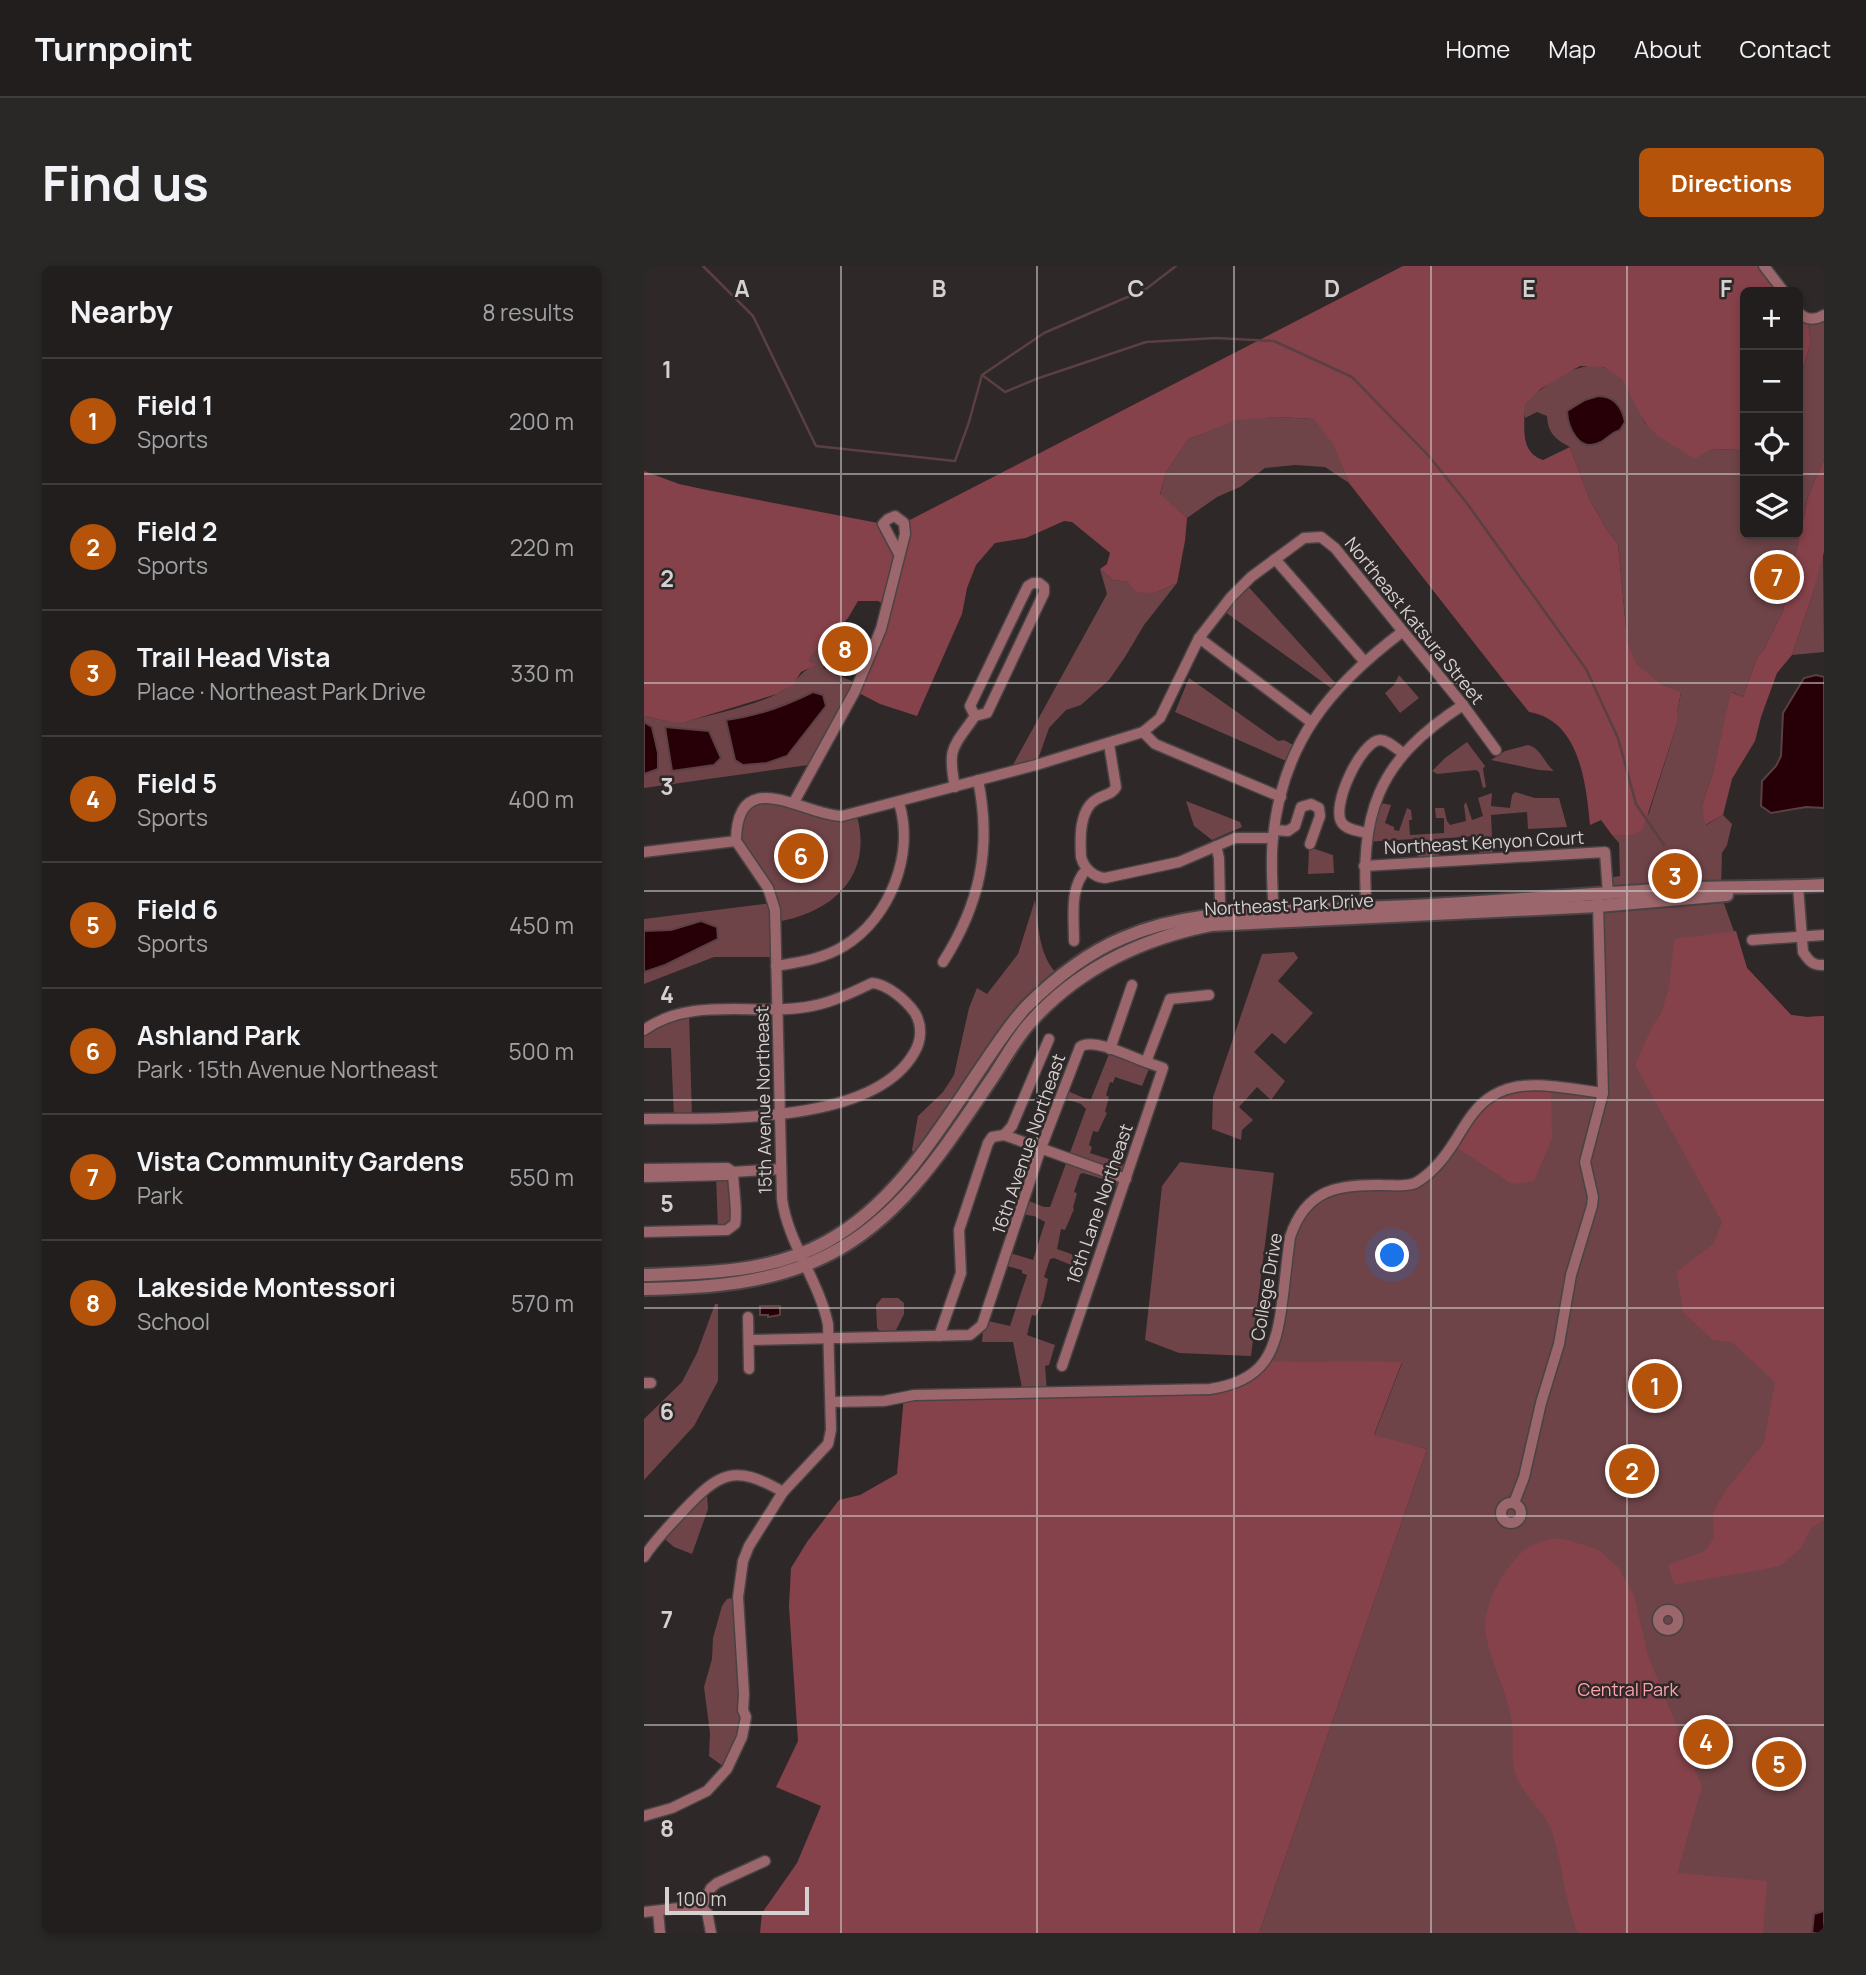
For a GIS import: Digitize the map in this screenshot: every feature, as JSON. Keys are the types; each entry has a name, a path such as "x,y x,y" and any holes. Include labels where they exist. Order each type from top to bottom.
{"street":[{"path":"1764,266 1780,287"},
{"path":"1803,316 1812,319 1824,315"},
{"name":"Northeast Katsura Street","path":"736,841 738,821 744,809 760,799 794,802 817,813 842,816 899,803 1143,732 1160,718 1199,638 1231,597 1251,577 1304,538 1316,536 1326,539 1463,705 1496,750"},
{"path":"794,802 863,673 881,629 899,554"},
{"path":"1275,559 1364,661"},
{"path":"955,787 951,754 975,716 987,713 1044,593 1044,587 1040,583 1028,586 1022,598 970,706 975,716"},
{"path":"1274,917 1273,834 1281,797 1298,748 1311,722 1339,687 1364,661 1402,632"},
{"path":"1199,638 1311,722"},
{"path":"1366,913 1364,866 1367,833 1375,802 1403,754 1425,731 1463,705"},
{"path":"1143,732 1155,744 1281,797"},
{"path":"1367,833 1347,827 1338,814 1349,777 1368,744 1383,740 1403,754"},
{"path":"1109,744 1116,787 1111,793 1091,803 1084,814 1081,849 1083,863 1094,875 1105,878 1179,862 1242,836 1288,831 1295,826 1301,807 1311,804 1319,808 1320,816 1310,844"},
{"path":"943,962 960,936 981,874 984,858 984,807 978,780"},
{"path":"776,966 807,961 843,947 859,936 878,916 901,864 904,839 899,803"},
{"path":"644,852 736,841"},
{"name":"15th Avenue Northeast","path":"644,1816 672,1808 706,1791 727,1769 742,1737 746,1717 743,1710 738,1597 749,1546 783,1492 828,1444 831,1430 830,1338 824,1308 784,1210 775,910 768,888 736,841"},
{"path":"1216,846 1219,858 1220,903"},
{"name":"Northeast Kenyon Court","path":"1364,866 1605,852 1601,899"},
{"path":"1074,941 1076,885 1087,869"},
{"name":"Northeast Park Drive","path":"644,1275 734,1271 830,1254 866,1232 918,1184 1027,1026 1074,983 1112,958 1178,932 1274,917 1721,895 1824,885"},
{"path":"1798,886 1803,952 1809,961 1824,965"},
{"path":"1514,1503 1524,1477 1541,1403 1559,1344 1571,1275 1592,1206 1593,1197 1585,1162 1603,1093 1601,899"},
{"path":"1752,940 1824,935"},
{"path":"644,1030 694,1010 812,1006 872,983 881,984 911,1006 919,1019 918,1046 911,1059 896,1074 865,1094 781,1115 644,1119"},
{"path":"1110,1049 1132,985"},
{"path":"1146,1062 1170,999 1209,995"},
{"path":"1004,1135 1012,1126 1049,1039"},
{"name":"16th Avenue Northeast","path":"939,1336 970,1335 977,1331 984,1320 1041,1148 1080,1047 1088,1043 1146,1062"},
{"name":"16th Lane Northeast","path":"1062,1366 1163,1068 1146,1062"},
{"name":"College Drive","path":"831,1402 884,1401 914,1395 1227,1387 1259,1369 1274,1347 1290,1237 1294,1225 1311,1202 1346,1185 1408,1185 1425,1177 1448,1152 1474,1112 1493,1095 1503,1091 1538,1086 1603,1093"},
{"path":"749,1340 939,1336 961,1273 958,1238 966,1208 988,1143 996,1135 1004,1135 1126,1179"},
{"path":"644,1169 727,1168 733,1172"},
{"path":"644,1177 728,1175 733,1172 781,1170"},
{"path":"644,1232 732,1228 737,1213 733,1195 733,1172"},
{"name":"Northeast Park Drive","path":"644,1289 730,1284 764,1278 803,1259"},
{"path":"748,1317 749,1369"},
{"path":"644,1557 654,1542 713,1482 726,1476 747,1475 765,1481 783,1492"},
{"path":"701,1908 711,1888 717,1883 765,1861"},
{"path":"644,1912 696,1906 707,1912 711,1933"},
{"path":"658,1911 660,1933"}],"green space":[{"path":"1403,266 1764,266 1780,287 1740,287 1740,450 1710,449 1695,459 1658,436 1645,423 1622,379 1604,367 1580,366 1542,388 1524,405 1525,437 1530,451 1543,460 1570,447 1590,500 1618,544 1627,639 1637,665 1663,685 1681,692 1677,724 1643,829 1633,835 1612,835 1601,820 1590,825 1582,773 1570,740 1546,717 1529,712 1504,681 1349,483 1333,444 1313,419 1278,417 1237,420 1189,439 1166,472 1160,494 1187,518 1177,583 1155,593 1136,592 1128,582 1113,580 1100,569 1107,564 1110,553 1072,522 1064,521 1026,538 995,543 976,565 967,588 962,614 917,716 880,704 855,691 887,606 878,601 858,601 848,618 809,658 809,661 816,665 801,672 793,685 777,694 685,722 670,722 644,716 644,471 679,484 883,524 898,553 904,523"},
{"path":"1803,315 1807,318 1811,342 1803,368"},
{"path":"1824,315 1824,459 1808,497 1803,520 1803,368 1811,342 1807,318"},
{"path":"1597,366 1610,370 1622,379 1645,424 1710,449 1740,450 1740,539 1799,539 1783,611 1763,651 1757,657 1743,697 1732,692 1713,772 1702,805 1706,825 1723,815 1732,824 1727,845 1722,853 1721,887 1608,894 1607,878 1620,876 1619,843 1612,835 1633,835 1649,813 1677,724 1681,693 1663,685 1637,666 1627,639 1618,544 1590,500 1570,447 1553,435 1547,416 1537,412 1525,418 1523,405 1557,378 1584,367"},
{"path":"1238,419 1313,419 1333,443 1349,483 1325,467 1295,465 1265,468 1240,487 1217,497 1187,518 1160,495 1166,472 1189,439"},
{"path":"1824,459 1824,552 1813,593 1792,655 1777,673 1755,741 1732,779 1723,815 1705,825 1702,805 1713,772 1731,692 1743,697 1757,657 1763,651 1783,611 1799,539 1803,539 1803,520 1808,497"},
{"path":"1823,552 1824,652 1792,655 1813,593"},
{"path":"1100,569 1113,580 1128,582 1155,593 1177,583 1144,625 1109,680 1081,705 1066,710 1049,728 1036,765 1009,772 1107,594"},
{"path":"1245,583 1339,687 1335,691 1221,609"},
{"path":"824,640 834,645 823,668 858,684 815,764 644,788 644,716 670,722 685,722 770,697 786,689 815,665 809,658"},
{"path":"1399,675 1419,698 1400,713 1385,693 1394,685"},
{"path":"1189,678 1278,741 1284,740 1293,745 1286,761 1175,712"},
{"path":"1467,742 1485,766 1483,769 1486,787 1483,788 1476,770 1437,774 1432,771"},
{"path":"1528,745 1536,749 1554,771 1491,760 1505,751"},
{"path":"1515,792 1535,798 1559,798 1567,827 1528,829 1527,812 1491,815 1493,859 1479,860 1480,841 1477,841 1476,836 1434,839 1434,849 1439,849 1440,862 1417,863 1418,845 1414,844 1414,839 1365,842 1375,802 1391,805 1385,823 1394,827 1394,830 1399,831 1407,808 1411,810 1410,835 1444,833 1444,818 1436,818 1435,808 1444,808 1450,825 1466,821 1466,802 1472,820 1483,816 1478,798 1492,793 1491,806 1510,808"},
{"path":"760,799 817,812 856,813 860,855 854,872 831,900 796,918 775,922 776,957 714,957 644,984 644,919 773,903 736,841 744,809"},
{"path":"1186,801 1240,822 1242,827 1212,840 1194,826"},
{"path":"1309,847 1333,855 1334,873 1308,874"},
{"name":"Central Park","path":"1721,895 1747,968 1791,1015 1824,1016 1824,1911 1814,1914 1812,1933 1259,1933 1427,1449 1374,1436 1402,1363 1266,1361 1274,1347 1290,1237 1300,1216 1333,1189 1408,1185 1449,1152 1551,1087 1602,1093 1598,906"},
{"path":"1035,900 1043,951 1060,977 1025,1008 917,1159 912,1150 918,1116 943,1092 954,1075 969,1008 977,988 987,994 1018,954"},
{"path":"1736,931 1747,968 1791,1015 1824,1016 1824,1520 1812,1527 1800,1549 1780,1566 1674,1585 1668,1565 1705,1551 1714,1538 1713,1512 1726,1490 1764,1443 1775,1382 1732,1342 1713,1340 1683,1312 1677,1272 1714,1243 1722,1222 1635,1065 1653,1025 1661,1014 1669,988 1674,939"},
{"path":"1294,952 1298,958 1278,981 1313,1013 1285,1044 1272,1033 1254,1052 1285,1081 1271,1100 1257,1087 1239,1107 1253,1120 1242,1130 1241,1140 1212,1129 1213,1097 1262,954"},
{"path":"689,1012 692,1118 674,1118 671,1048 644,1048 644,1030"},
{"path":"1111,1049 1151,1064 1142,1086 1115,1077 1113,1083 1110,1082 1106,1095 1109,1097 1105,1112 1107,1113 1098,1132 1093,1131 1090,1153 1130,1166 1123,1188 1103,1179 1080,1174 1074,1192 1077,1193 1074,1209 1065,1230 1061,1229 1057,1249 1085,1259 1081,1269 1054,1258 1050,1259 1044,1277 1048,1279 1043,1302 1036,1316 1032,1315 1027,1335 1055,1345 1049,1365 1045,1366 1047,1392 1023,1393 1013,1342 982,1342 984,1320 1010,1326 1027,1275 1022,1273 1022,1270 1003,1265 1007,1252 1033,1260 1045,1222 1034,1216 1020,1214 1024,1199 1050,1207 1086,1109 1081,1104 1060,1097 1063,1089 1091,1099"},
{"path":"1551,1087 1552,1138 1534,1181 1512,1184 1453,1145 1474,1112 1503,1091"},
{"path":"1180,1162 1274,1173 1251,1356 1179,1353 1145,1340 1162,1186"},
{"path":"716,1175 728,1175 736,1219 718,1230"},
{"path":"882,1298 898,1298 904,1303 904,1314 896,1330 883,1332 877,1328 876,1305"},
{"path":"715,1304 718,1304 718,1381 694,1426 644,1480 644,1419 682,1382 697,1353"},
{"path":"1266,1361 1402,1362 1374,1435 1427,1449 1259,1933 760,1933 762,1913 797,1863 821,1806 776,1787 798,1741 789,1606 791,1568 839,1500 860,1495 897,1474 904,1396 1226,1387"},
{"path":"707,1493 708,1509 692,1554 674,1547 660,1535"},
{"path":"1549,1539 1564,1539 1597,1549 1618,1567 1634,1595 1648,1656 1702,1787 1677,1873 1767,1881 1763,1933 1578,1933 1551,1829 1521,1786 1515,1772 1511,1717 1491,1656 1485,1625 1490,1602 1507,1570 1524,1551"},
{"path":"738,1597 746,1717 727,1769 709,1756 710,1733 704,1687 722,1606 727,1599"}],"shaded area":[{"path":"1598,396 1609,398 1616,403 1625,422 1620,430 1601,442 1587,445 1572,431 1567,411"},
{"path":"1816,675 1824,677 1824,808 1806,807 1771,813 1761,806 1762,781 1781,756 1783,713 1804,678"},
{"path":"813,692 823,695 826,706 787,756 767,763 743,765 735,760 726,720 771,710"},
{"path":"644,722 652,727 658,753 658,769 644,774"},
{"path":"665,727 709,731 721,758 714,765 672,771"},
{"path":"701,921 717,927 718,939 665,965 644,972 644,931 671,930"},
{"path":"760,1306 780,1306 780,1315 760,1315"},
{"path":"1824,1911 1824,1933 1812,1933 1814,1914"}],"waterway":[{"path":"703,266 753,316 816,446 955,461 982,375 1044,333 1146,289 1176,266"},
{"path":"982,375 1005,392 1146,342 1216,338 1274,341 1352,377 1428,455 1466,502 1586,669 1618,738 1636,804 1664,845"}],"place":[{"name":"Vista Community Gardens","path":"1777,577"},
{"name":"Lakeside Montessori","path":"845,649"},
{"name":"Ashland Park","path":"801,856"},
{"name":"Trail Head Vista","path":"1675,876"},
{"name":"Field 1","path":"1655,1386"},
{"name":"Field 2","path":"1632,1471"},
{"name":"Field 5","path":"1706,1742"},
{"name":"Field 6","path":"1779,1764"}]}
